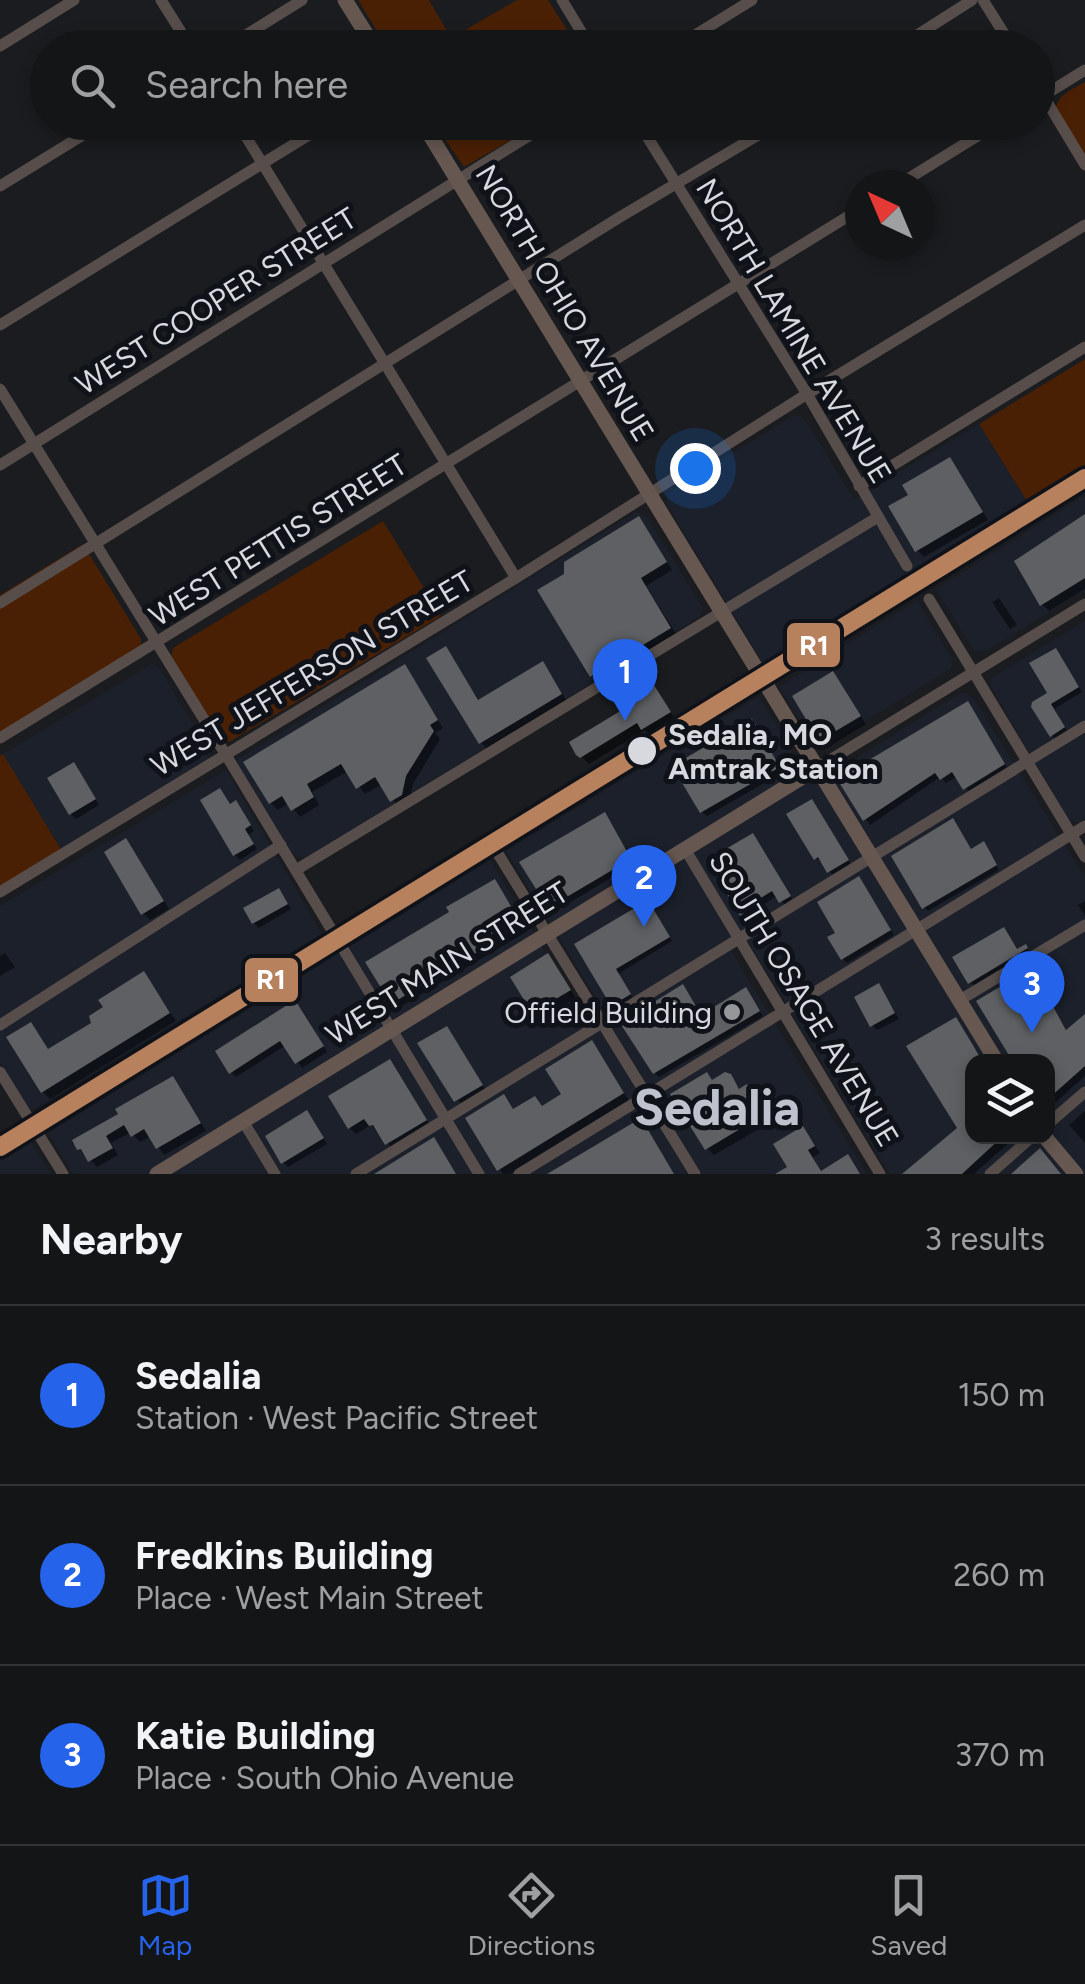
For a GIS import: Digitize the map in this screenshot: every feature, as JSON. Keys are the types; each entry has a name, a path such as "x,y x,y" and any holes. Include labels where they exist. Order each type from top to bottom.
{"main road":[{"path":"346,0 364,30"},
{"name":"NORTH OHIO AVENUE","path":"433,140 991,1054"},
{"name":"WEST MAIN STREET","path":"157,1174 817,768"},
{"path":"1051,1144 1076,1174"}],"street":[{"path":"0,46 74,0"},
{"path":"161,0 180,30"},
{"path":"254,30 302,0"},
{"path":"562,0 581,30"},
{"path":"703,30 752,0"},
{"path":"925,30 972,0"},
{"path":"983,0 1002,30"},
{"path":"1055,86 1085,70"},
{"path":"1055,119 1085,165"},
{"path":"0,186 75,140"},
{"path":"248,140 516,578"},
{"path":"0,325 301,140"},
{"name":"WEST COOPER STREET","path":"0,465 522,140"},
{"name":"NORTH LAMINE AVENUE","path":"649,140 807,394 908,566"},
{"path":"0,603 750,140"},
{"path":"922,170 971,140"},
{"name":"WEST PETTIS STREET","path":"0,738 845,217"},
{"name":"WEST JEFFERSON STREET","path":"0,892 1085,225"},
{"path":"860,486 1085,347"},
{"path":"0,389 479,1174"},
{"path":"296,870 878,517"},
{"path":"929,598 1085,856"},
{"path":"817,768 1085,604"},
{"path":"356,1174 1085,726"},
{"path":"519,1174 1085,826"},
{"path":"0,1025 281,846"},
{"name":"SOUTH OSAGE AVENUE","path":"685,848 880,1174"},
{"path":"498,852 695,1174"},
{"path":"960,1000 1085,925"},
{"path":"0,1072 62,1174"},
{"path":"1055,1118 1085,1092"},
{"path":"243,1121 276,1174"},
{"path":"990,1174 1024,1144"}],"shaded area":[{"path":"358,0 429,0 446,30 377,30"},
{"path":"517,0 548,0 567,30 465,30"},
{"path":"1085,82 1085,156 1056,109 1062,96"},
{"path":"446,140 511,140 464,167"},
{"path":"1085,359 1085,465 1029,504 979,424"},
{"path":"794,415 807,423 854,499 979,424 1029,504 766,668 666,503 674,489"},
{"path":"1085,495 1085,590 986,651 974,651 936,589"},
{"path":"636,512 647,517 703,608 699,617 307,857 291,852 237,764 238,759"},
{"path":"383,521 441,616 229,742 218,737 171,658 173,648"},
{"path":"83,544 141,639 141,648 0,732 0,595"},
{"path":"917,600 953,661 951,668 821,749 816,747 779,687"},
{"path":"1085,621 1085,721 1079,725 1085,736 1085,818 1077,823 1067,818 989,683 991,678"},
{"path":"152,664 160,669 210,753 209,762 62,851 3,754"},
{"path":"960,693 974,699 1085,877 1085,1174 890,1174 748,941 731,951 867,1174 73,1174 48,1133 490,860 593,1033 611,1022 506,851 759,696 813,785"},
{"path":"3,754 62,851 0,889 0,755"},
{"path":"226,770 322,934 29,1112 0,1063 0,906"},
{"path":"31,1142 51,1174 0,1174 0,1161"}],"building":[{"path":"950,457 983,512 915,552 888,506 908,495 902,485"},
{"path":"1085,514 1085,578 1040,606 1014,561"},
{"path":"639,516 667,562 641,578 671,628 590,677 537,590 564,574 564,562"},
{"path":"446,646 478,700 543,661 562,694 479,744 426,658"},
{"path":"1056,648 1079,687 1051,704 1065,727 1050,737 1031,707 1032,702 1047,693 1029,663"},
{"path":"405,664 438,720 430,725 434,731 406,776 402,795 390,802 375,777 356,789 341,764 307,784 314,797 291,811 282,796 269,804 243,762"},
{"path":"833,671 861,716 819,741 792,696"},
{"name":"Sedalia, MO Amtrak Station","path":"652,682 671,712 641,730 637,723 580,758 576,755 569,742 627,707 623,700"},
{"path":"968,701 1005,764 963,790 952,772 940,780 935,773 863,821 837,779"},
{"path":"752,719 780,767 700,813 672,766"},
{"path":"74,762 96,799 69,815 47,778"},
{"path":"220,788 230,804 236,800 251,825 245,829 254,844 233,856 200,800"},
{"path":"812,799 849,860 827,873 818,857 814,860 786,814"},
{"path":"605,812 631,859 548,908 519,862"},
{"path":"953,818 971,849 984,841 997,865 922,909 891,856"},
{"path":"753,833 791,896 779,903 772,891 751,904 758,916 745,924 707,860"},
{"path":"126,838 164,901 141,915 104,852"},
{"path":"859,876 891,930 841,960 827,937 835,933 817,902"},
{"path":"495,879 522,925 391,1004 365,962 449,912 446,907"},
{"path":"279,888 288,904 252,924 243,908"},
{"path":"648,900 670,937 616,969 631,994 611,1006 574,944"},
{"path":"1004,927 1017,949 1026,944 1028,948 968,984 952,957"},
{"path":"548,953 571,990 532,1013 510,977"},
{"path":"1032,968 1066,1030 1085,1014 1085,1066 1055,1093 1055,1054 1008,1054 976,1001"},
{"path":"144,971 170,1013 41,1093 6,1037 31,1022 48,1049 91,1023 89,1016 103,1007 98,1000"},
{"path":"879,983 895,1013 870,1027 854,997"},
{"path":"683,984 701,1015 746,987 760,1011 653,1074 620,1023"},
{"path":"295,1000 324,1046 295,1064 280,1041 229,1074 215,1051"},
{"path":"956,1017 978,1054 965,1054 965,1144 994,1144 962,1174 902,1174 957,1128 906,1046"},
{"path":"447,1026 483,1085 454,1102 417,1043"},
{"path":"592,1040 624,1093 497,1171 465,1118 504,1094 513,1109 535,1096 542,1106 561,1094 545,1069"},
{"path":"390,1059 427,1120 385,1145 373,1125 369,1126 364,1119 348,1129 328,1096"},
{"path":"707,1072 712,1080 725,1072 731,1074 739,1089 747,1084 765,1114 705,1150 670,1094"},
{"path":"173,1076 201,1123 156,1149 144,1129 131,1137 124,1125 106,1136 113,1148 88,1162 81,1149 77,1150 72,1140 118,1114 115,1109"},
{"path":"307,1110 324,1138 281,1164 265,1136"},
{"path":"641,1118 674,1174 547,1174 596,1145"},
{"path":"803,1126 815,1146 808,1150 821,1171 848,1154 860,1174 775,1174 787,1167 773,1144"},
{"path":"434,1137 456,1174 374,1174"},
{"path":"1040,1148 1061,1174 1011,1174"}],"transit line":[{"name":"R1","path":"0,1147 1085,478"}],"place":[{"name":"Sedalia","path":"625,721"},
{"name":"Sedalia, MO Amtrak Station","path":"642,751"},
{"name":"Fredkins Building","path":"644,927"},
{"name":"Offield Building","path":"732,1012"},
{"name":"Katie Building","path":"1032,1033"}],"district":[{"name":"Sedalia","path":"717,1107"}]}
